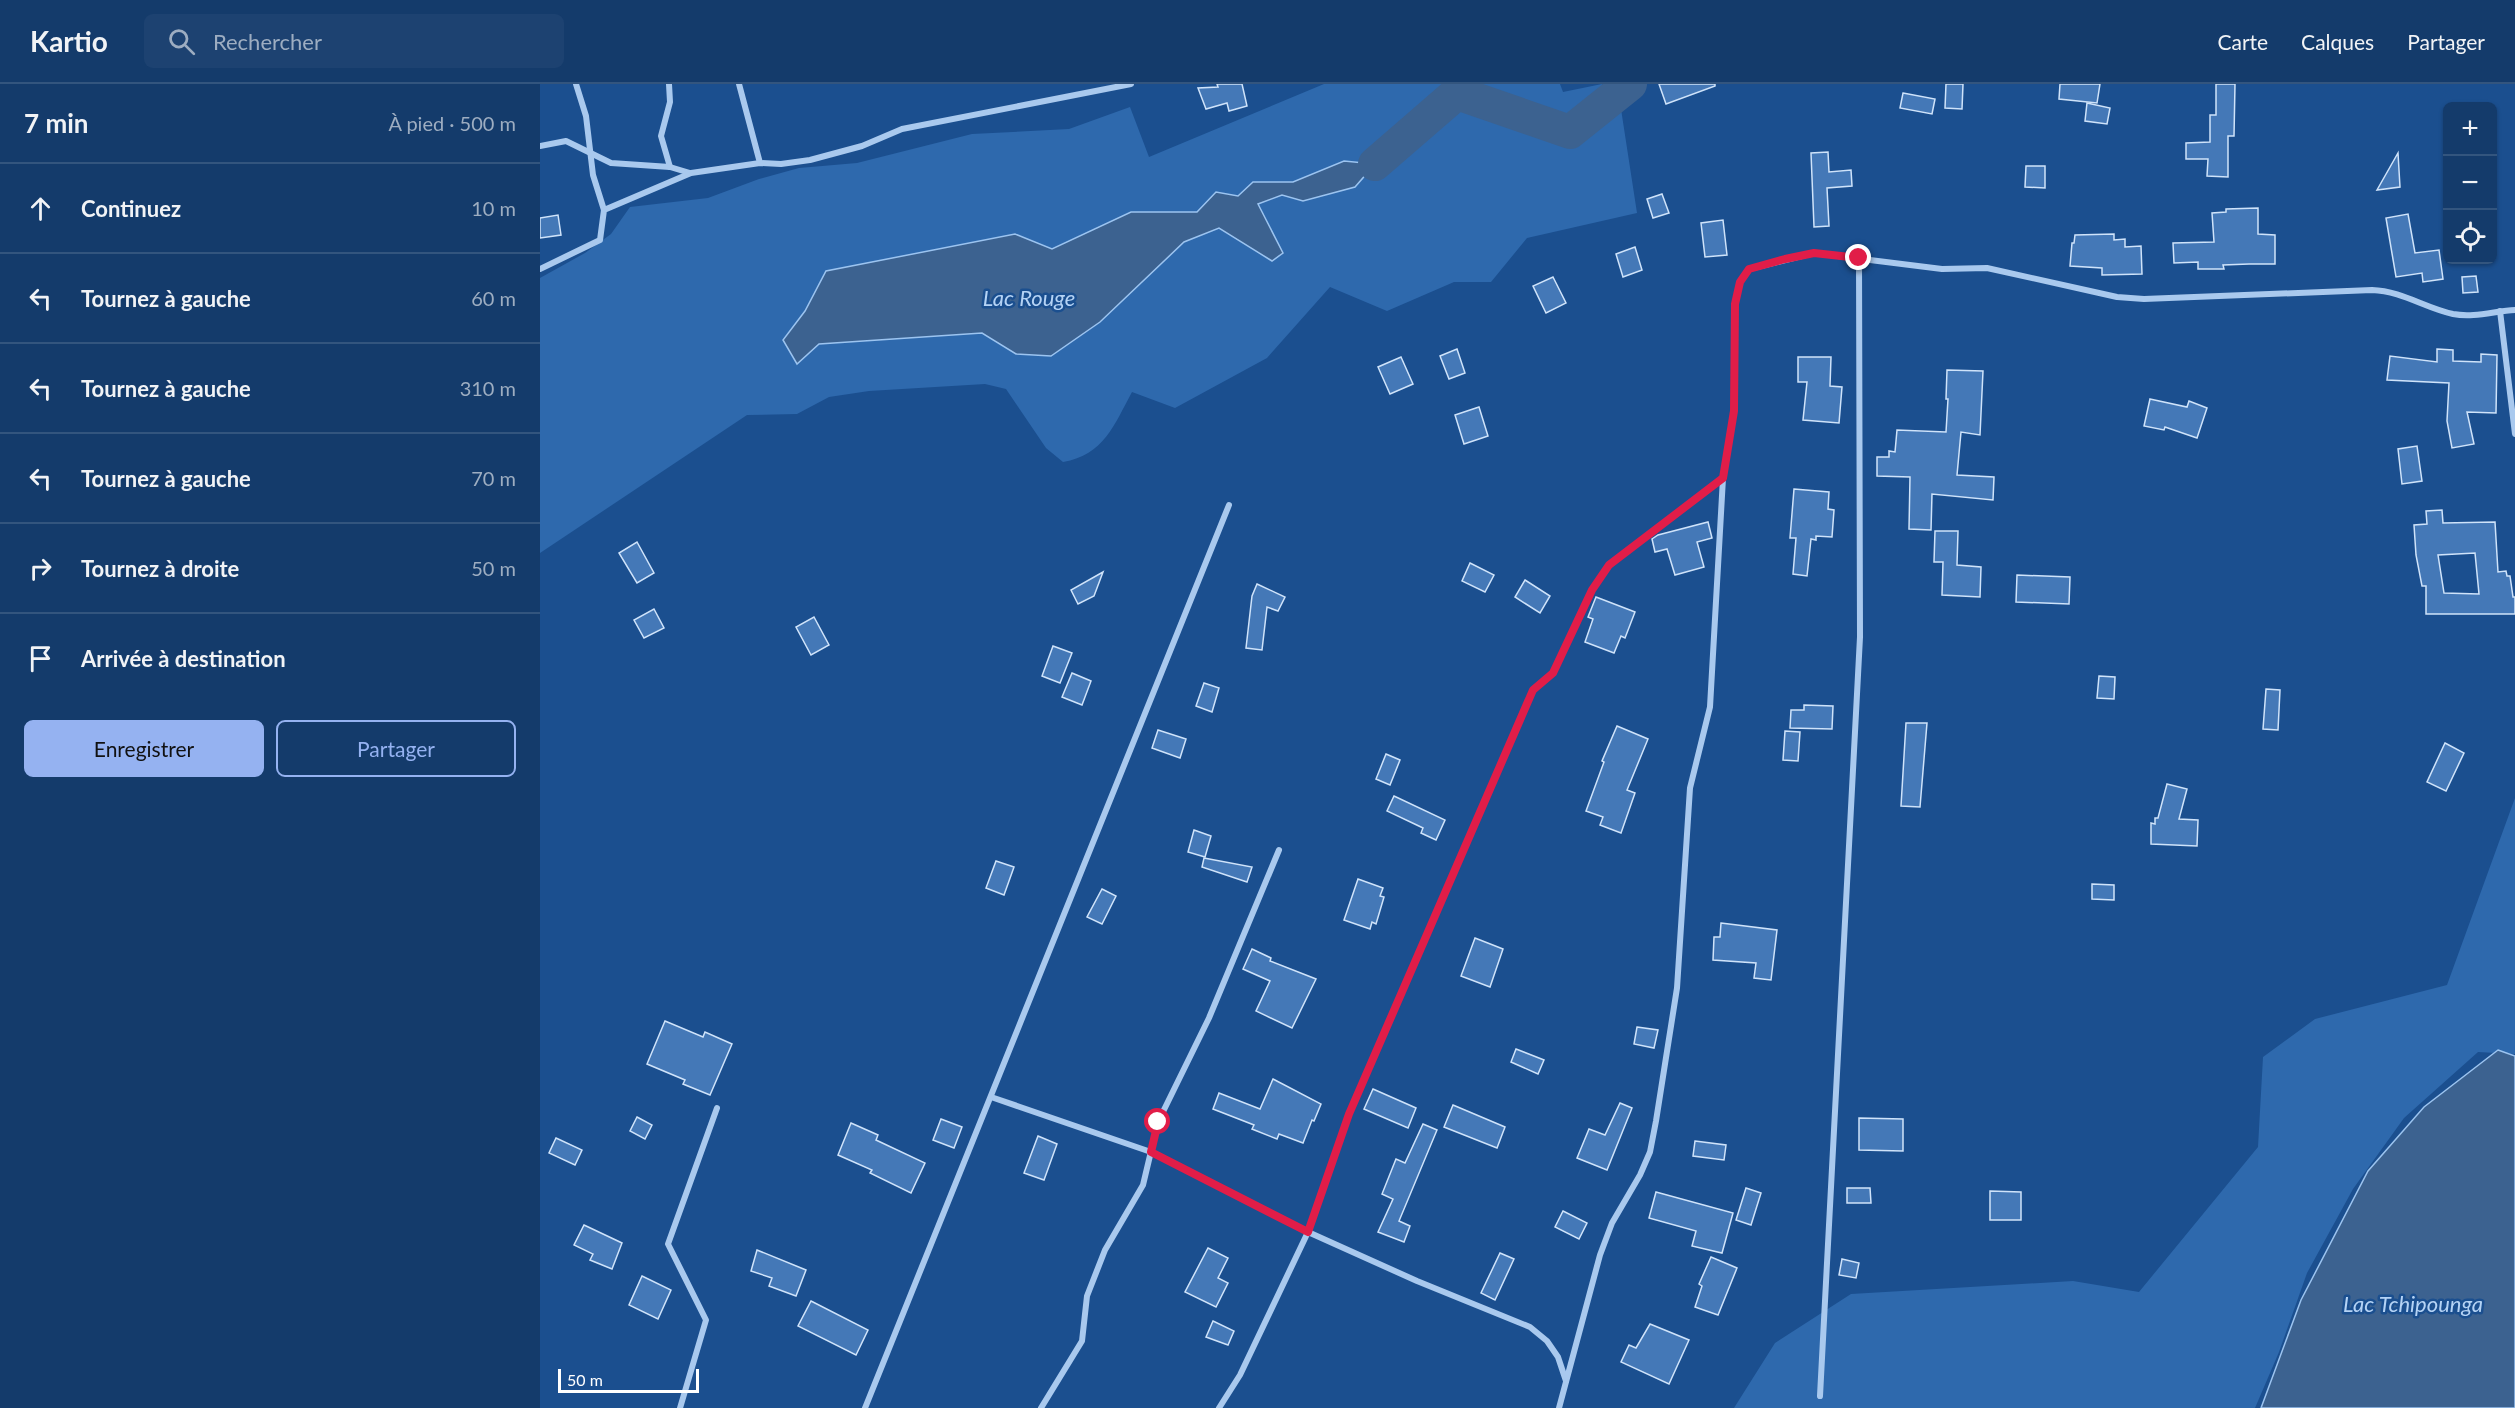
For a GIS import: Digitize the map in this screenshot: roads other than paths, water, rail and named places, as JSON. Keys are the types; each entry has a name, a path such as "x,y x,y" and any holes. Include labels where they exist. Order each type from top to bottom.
{"street":[{"path":"540,269 600,240 604,210 593,175 586,116 576,84"},
{"path":"669,84 670,102 661,136 670,167"},
{"path":"739,84 760,163"},
{"path":"604,210 691,173 760,163 781,164 810,160 862,146 902,129 1131,84"},
{"path":"540,146 567,141 611,163 670,167 691,173"},
{"path":"1559,1408 1600,1255 1612,1223 1640,1175 1650,1152 1656,1121 1677,988 1690,788 1699,760 1710,707 1723,478 1734,411 1735,304 1740,282 1749,269 1814,253 1942,269 1987,268 2126,298 2372,290 2389,291 2455,314 2478,315 2515,310"},
{"path":"1820,1396 1860,637 1859,258"},
{"path":"2500,311 2515,434"},
{"path":"1220,1408 1240,1374 1308,1232 1349,1114 1533,690 1553,673 1592,590 1609,565 1723,478"},
{"path":"865,1408 1229,505"},
{"path":"1041,1408 1082,1341 1087,1296 1105,1250 1143,1185 1158,1122 1209,1018 1279,850"},
{"path":"991,1097 1151,1152 1308,1232 1417,1281 1530,1327 1547,1341 1558,1357 1567,1382"},
{"path":"680,1408 706,1320 668,1244 717,1108"}],"water":[{"name":"Lac Rouge","path":"1344,161 1375,164 1355,187 1303,201 1282,195 1258,204 1283,253 1272,261 1219,228 1184,242 1100,322 1051,356 1016,354 982,333 819,344 797,364 783,340 805,311 826,271 1015,234 1052,249 1131,212 1197,212 1216,192 1238,196 1253,182 1293,182"},
{"name":"Lac Tchipounga","path":"2498,1050 2515,1056 2515,1408 2261,1408 2301,1300 2368,1171 2424,1107"}],"waterway":[{"path":"1375,164 1457,93 1570,132 1630,84"}]}
